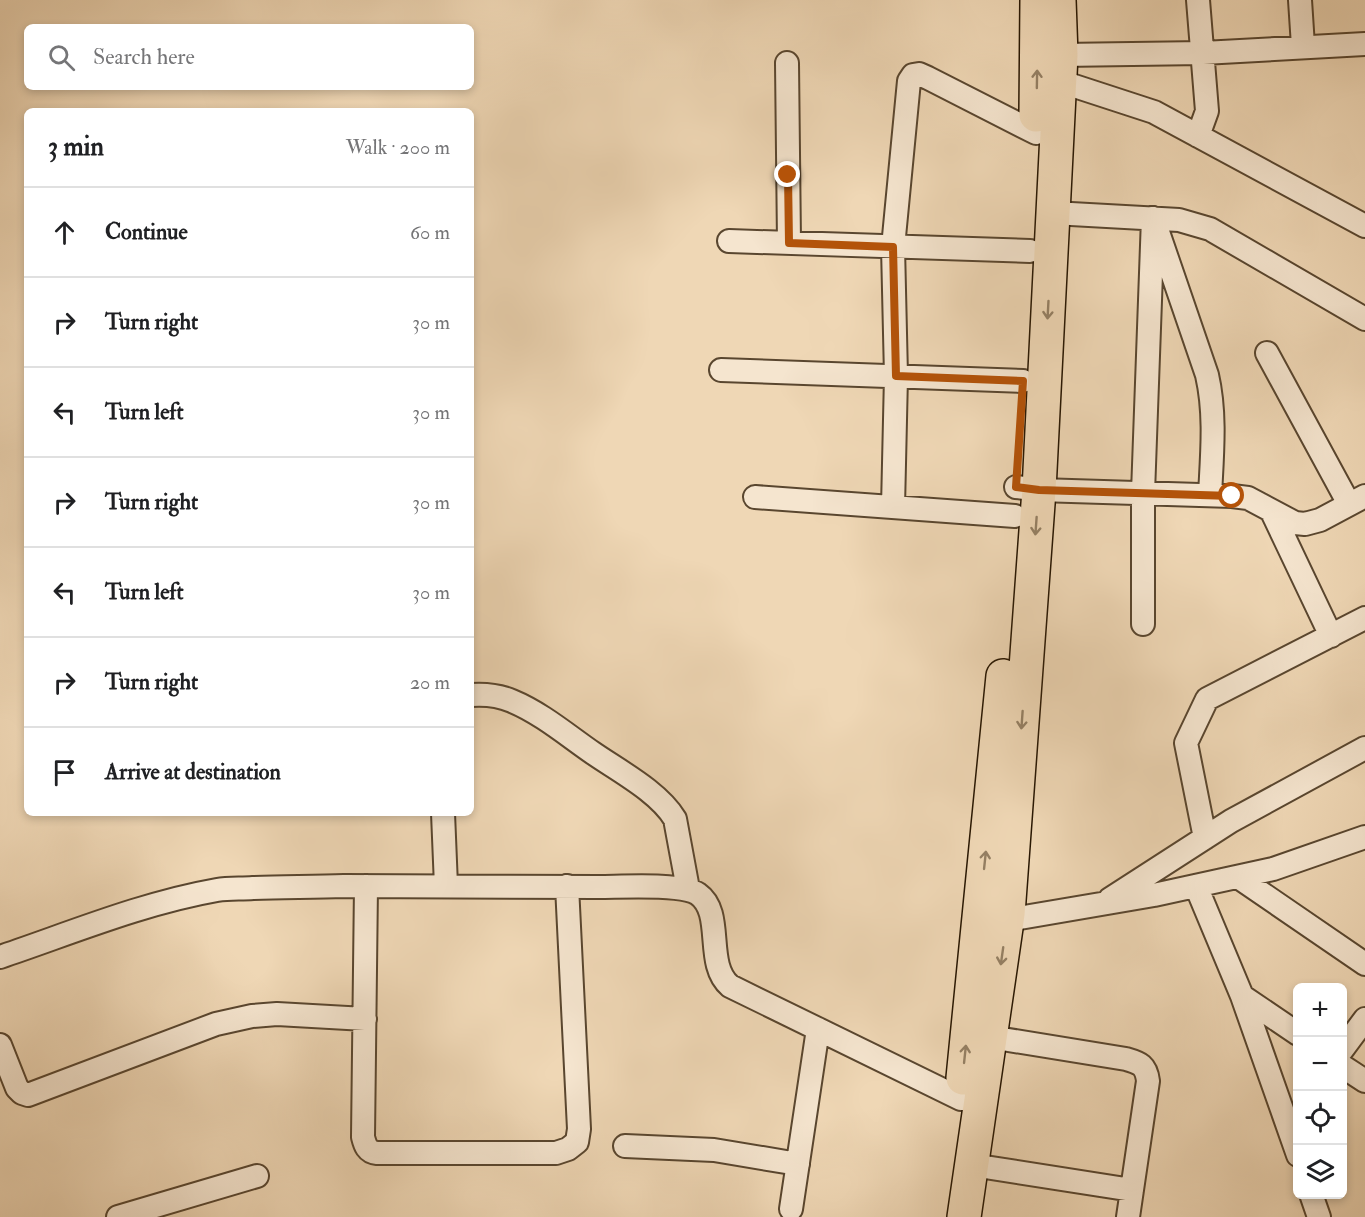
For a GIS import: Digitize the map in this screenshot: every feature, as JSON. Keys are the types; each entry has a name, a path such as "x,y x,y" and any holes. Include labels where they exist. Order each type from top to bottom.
{"main road":[{"path":"964,1217 1007,920 1023,498 1023,381 1036,133 1037,0"},
{"path":"948,1217 1053,213 1060,68 1059,0"}],"street":[{"path":"1198,0 1207,111 1198,135"},
{"path":"1300,0 1303,46"},
{"path":"1060,68 1203,52 1365,44"},
{"path":"787,63 789,243"},
{"path":"1060,68 1154,112 1365,226"},
{"path":"893,507 896,376 893,247 909,81 913,75 919,74 1036,133"},
{"path":"1053,213 1179,220 1210,230 1365,319"},
{"path":"1143,624 1143,493 1153,218"},
{"path":"1153,218 1211,392 1213,415 1210,495"},
{"path":"729,241 1030,251"},
{"path":"755,497 893,507 1143,493 1210,495 1248,498 1295,523 1305,524 1320,520 1357,500 1267,353"},
{"path":"721,370 1023,381"},
{"path":"1272,512 1331,636"},
{"path":"1205,838 1186,743 1207,699 1365,618"},
{"path":"474,695 489,694 511,700 539,715 651,793 675,819 688,889"},
{"path":"1101,904 1231,821 1365,748"},
{"path":"443,816 446,886"},
{"path":"1007,920 1196,886 1273,869 1365,837"},
{"path":"1238,877 1365,964"},
{"path":"0,957 164,902 219,890 366,886 567,886 688,889 699,895 706,903 712,920 718,971 722,979 730,986 961,1099"},
{"path":"366,886 363,1137 366,1147 371,1152 556,1153 568,1149 577,1142 579,1129 567,886"},
{"path":"1196,886 1242,996 1294,1145"},
{"path":"1242,996 1293,1031"},
{"path":"0,1045 17,1088 28,1095 216,1024 252,1016 277,1014 365,1019"},
{"path":"1347,1043 1365,1019"},
{"path":"791,1209 818,1029"},
{"path":"990,1037 1126,1059 1142,1064 1147,1071 1148,1081 1128,1217"},
{"path":"1347,1069 1365,1081"},
{"path":"625,1146 714,1150 798,1164"},
{"path":"972,1165 1132,1190"},
{"path":"118,1217 256,1176"},
{"path":"1313,1199 1319,1217"}],"route":[{"path":"788,175 789,243 893,247 896,376 1023,381 1016,487 1039,490 1232,496"}]}
